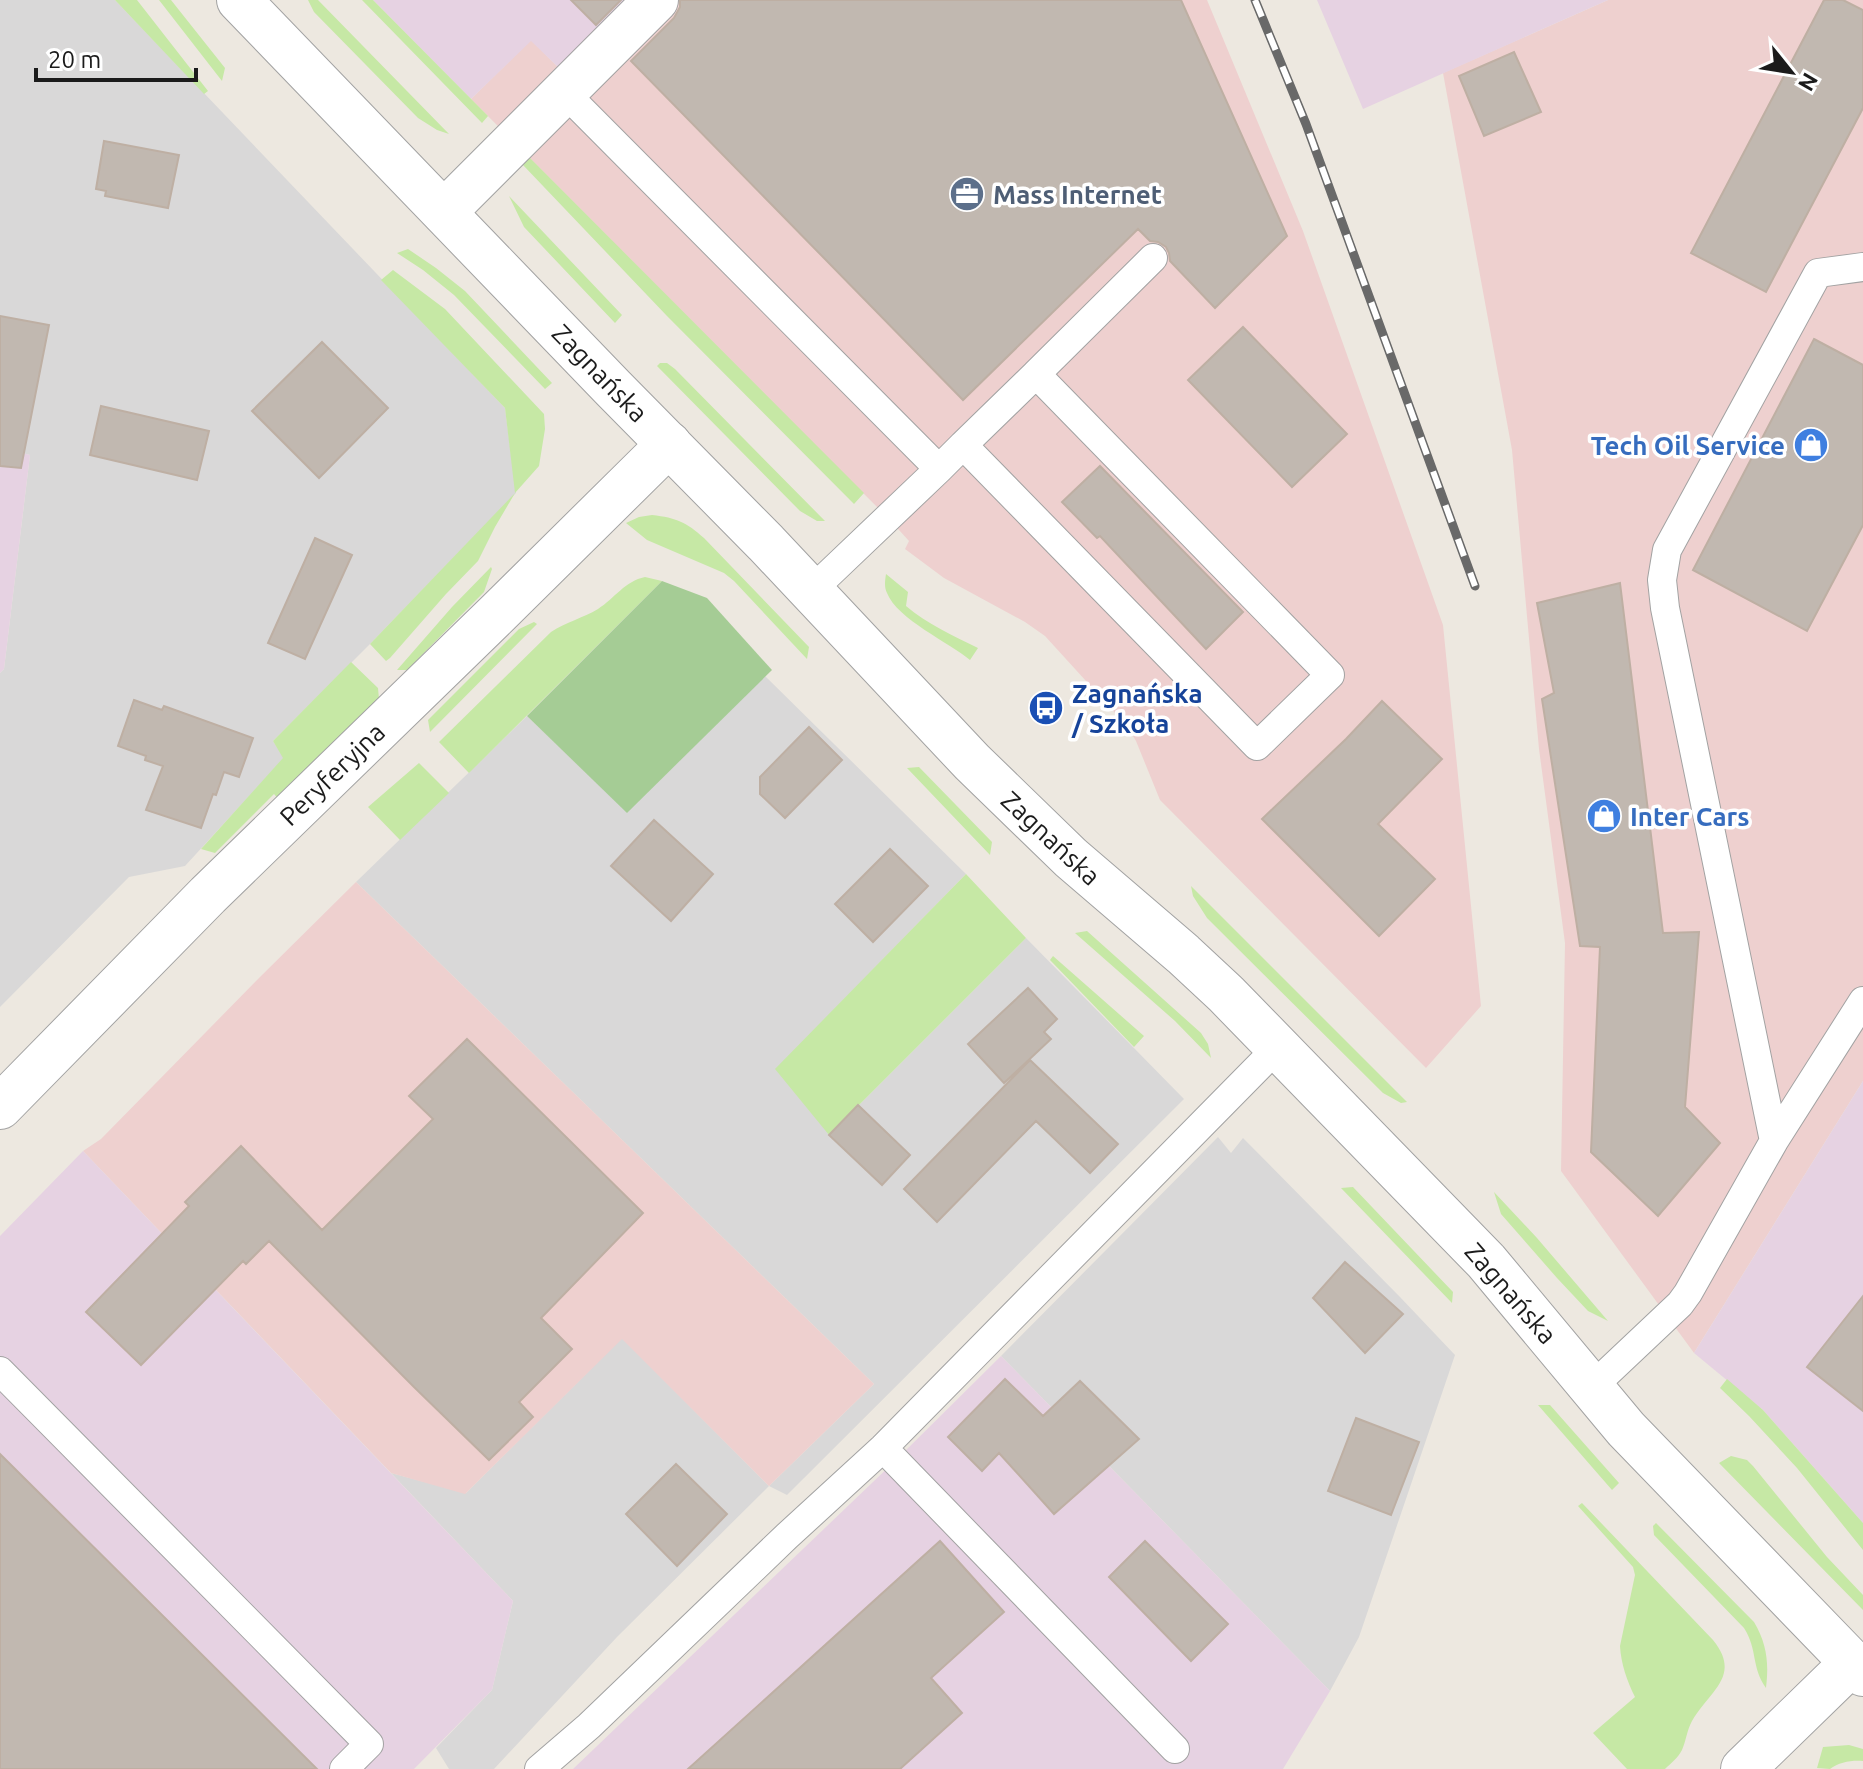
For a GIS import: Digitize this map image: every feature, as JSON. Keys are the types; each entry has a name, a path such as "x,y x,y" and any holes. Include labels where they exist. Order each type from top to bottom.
{"street":[{"name":"Zagnańska","path":"240,0 811,591 963,753 1091,877 1226,994 1486,1261 1657,1462 1857,1669"},
{"path":"444,212 656,0"},
{"name":"Peryferyjna","path":"0,1107 208,895 669,444"},
{"path":"1743,1769 1857,1669"}],"lane":[{"path":"564,92 939,469"},
{"path":"811,591 1153,258"},
{"path":"1774,1141 1665,608 1662,580 1667,550 1818,273 1863,267"},
{"path":"963,445 1257,746 1278,726 1330,675 1036,374"},
{"path":"1592,1387 1688,1293 1774,1141 1863,1001"},
{"path":"539,1769 589,1726 883,1448 1278,1047"},
{"path":"0,1371 369,1744 344,1769"},
{"path":"883,1448 1175,1749"}],"shaded area":[{"path":"0,0 115,0 505,408 516,493 273,741 284,758 185,866 129,877 0,1007 0,673 4,669 30,455 0,447"},
{"path":"373,0 626,0 558,67 531,41 471,99"},
{"path":"626,0 1207,0 1303,231 1443,625 1481,1006 1426,1068 1160,800 1127,726 1045,636 944,578 905,549 909,541 889,519 471,99 531,40 557,66"},
{"path":"1317,0 1608,0 1363,109"},
{"path":"1608,0 1863,0 1863,1081 1694,1353 1561,1171 1565,943 1539,749 1512,450 1443,73"},
{"path":"0,447 30,455 4,669 0,673"},
{"path":"765,676 966,874 776,1069 830,1134 1026,938 1184,1099 787,1495 769,1486 874,1384 356,882 527,716 627,812"},
{"path":"356,882 874,1384 769,1486 622,1339 465,1494 391,1473 83,1151 101,1139"},
{"path":"1863,1081 1863,1523 1763,1410 1694,1353"},
{"path":"1218,1137 1231,1153 1243,1138 1455,1355 1359,1637 1330,1691 1001,1356"},
{"path":"83,1151 513,1601 492,1690 414,1769 0,1769 0,1236"},
{"path":"622,1338 769,1486 617,1637 494,1769 449,1769 436,1748 492,1690 513,1601 391,1473 466,1493"},
{"path":"1001,1356 1330,1691 1283,1769 573,1769 896,1460"}],"green space":[{"path":"115,0 137,0 208,91 204,94"},
{"path":"159,0 171,0 225,68 222,81"},
{"path":"308,0 318,0 449,134 418,118 314,12"},
{"path":"362,0 373,0 488,116 482,123"},
{"path":"529,157 864,493 854,504 667,316 523,165"},
{"path":"509,196 622,315 615,323 524,227"},
{"path":"408,249 465,291 552,383 545,389 454,295 397,253"},
{"path":"393,270 445,309 544,414 545,429 539,466 515,493 505,408 381,280"},
{"path":"667,363 675,369 825,521 817,521 800,511 657,366"},
{"path":"515,493 478,561 386,661 370,644"},
{"path":"652,515 681,522 704,538 809,647 807,659 724,573 647,540 626,523"},
{"path":"491,567 484,592 407,670 397,670 452,607"},
{"path":"886,574 908,592 906,606 932,624 978,648 970,660 901,612 886,591"},
{"path":"645,577 662,581 469,773 439,742 551,632 598,609 626,586"},
{"path":"662,581 707,598 772,670 627,813 527,716"},
{"path":"534,622 537,624 430,732 428,720 519,629"},
{"path":"351,662 378,688 379,699 280,801 274,794 215,853 201,849 283,758 273,741"},
{"path":"419,763 449,793 400,840 368,807"},
{"path":"919,767 992,842 990,855 907,768"},
{"path":"966,874 1026,938 829,1135 775,1069"},
{"path":"1191,886 1407,1102 1401,1103 1383,1093 1207,918 1193,896"},
{"path":"1087,931 1201,1033 1208,1044 1211,1058 1175,1021 1075,933"},
{"path":"1053,956 1144,1036 1134,1047 1050,960"},
{"path":"1353,1187 1453,1292 1452,1303 1341,1188"},
{"path":"1494,1192 1608,1321 1588,1311 1557,1278 1501,1214"},
{"path":"1727,1379 1763,1410 1863,1523 1863,1550 1797,1468 1720,1388"},
{"path":"1538,1405 1550,1405 1619,1483 1612,1490"},
{"path":"1731,1456 1747,1460 1753,1466 1827,1557 1863,1595 1863,1610 1719,1463"},
{"path":"1582,1503 1713,1640 1721,1653 1724,1673 1720,1682 1692,1721 1680,1753 1665,1769 1627,1769 1593,1733 1635,1697 1625,1672 1620,1646 1635,1575 1633,1567 1578,1506"},
{"path":"1656,1523 1754,1622 1766,1654 1766,1688 1744,1628 1654,1535 1653,1526"},
{"path":"1849,1745 1863,1749 1863,1761 1846,1762 1830,1769 1817,1768 1823,1747"}],"building":[{"path":"571,0 621,0 596,25"},
{"name":"Mass Internet","path":"680,0 1181,0 1287,236 1215,308 1170,261 1166,247 1150,241 1138,229 963,400 631,61 674,18"},
{"path":"1824,0 1843,0 1863,10 1863,108 1766,292 1691,253"},
{"path":"1514,52 1541,112 1484,136 1459,76"},
{"path":"104,141 179,155 168,208 105,196 106,191 96,189"},
{"path":"0,316 49,325 21,468 0,466"},
{"path":"1243,327 1347,434 1292,487 1188,380"},
{"name":"Tech Oil Service","path":"1814,339 1863,365 1863,525 1807,631 1693,570"},
{"path":"322,342 388,408 319,478 252,411"},
{"path":"101,406 209,431 197,480 90,455"},
{"path":"1100,466 1243,612 1206,649 1100,536 1097,538 1062,502"},
{"path":"315,538 352,555 305,659 268,643"},
{"name":"Inter Cars","path":"1620,583 1663,933 1699,932 1685,1107 1720,1143 1658,1216 1591,1152 1600,947 1580,946 1542,699 1554,693 1537,603"},
{"path":"134,700 162,710 164,706 253,738 239,777 224,772 201,828 146,810 163,766 118,746"},
{"path":"1382,701 1442,759 1378,824 1435,879 1379,936 1262,819"},
{"path":"809,727 842,760 785,818 760,794 760,777"},
{"path":"654,820 713,874 671,921 611,866"},
{"path":"890,849 928,886 873,942 835,904"},
{"path":"1028,988 1057,1019 1044,1032 1051,1039 1004,1083 968,1044"},
{"path":"467,1039 643,1213 541,1318 572,1349 519,1402 533,1417 489,1460 269,1241 246,1264 243,1261 141,1365 86,1312 189,1206 185,1202 241,1146 322,1230 433,1119 409,1096"},
{"path":"1030,1060 1118,1144 1090,1173 1036,1121 937,1222 904,1189"},
{"path":"858,1105 910,1155 882,1185 829,1135"},
{"path":"1345,1262 1403,1314 1365,1353 1313,1298"},
{"path":"1863,1296 1863,1411 1807,1367"},
{"path":"1005,1379 1043,1416 1080,1381 1139,1439 1054,1514 999,1453 982,1471 948,1437"},
{"path":"1356,1418 1419,1442 1391,1515 1328,1491"},
{"path":"0,1454 317,1769 0,1769"},
{"path":"676,1464 727,1514 677,1566 626,1514"},
{"path":"940,1541 1004,1612 931,1678 962,1713 900,1769 688,1769"},
{"path":"1145,1541 1228,1624 1191,1661 1109,1577"}],"railway":[{"path":"1255,0 1306,124 1475,586"}],"place":[{"name":"Mass Internet","path":"967,194"},
{"name":"Tech Oil Service","path":"1811,445"},
{"name":"Zagnańska / Szkoła","path":"1046,708"},
{"name":"Inter Cars","path":"1604,816"}]}
